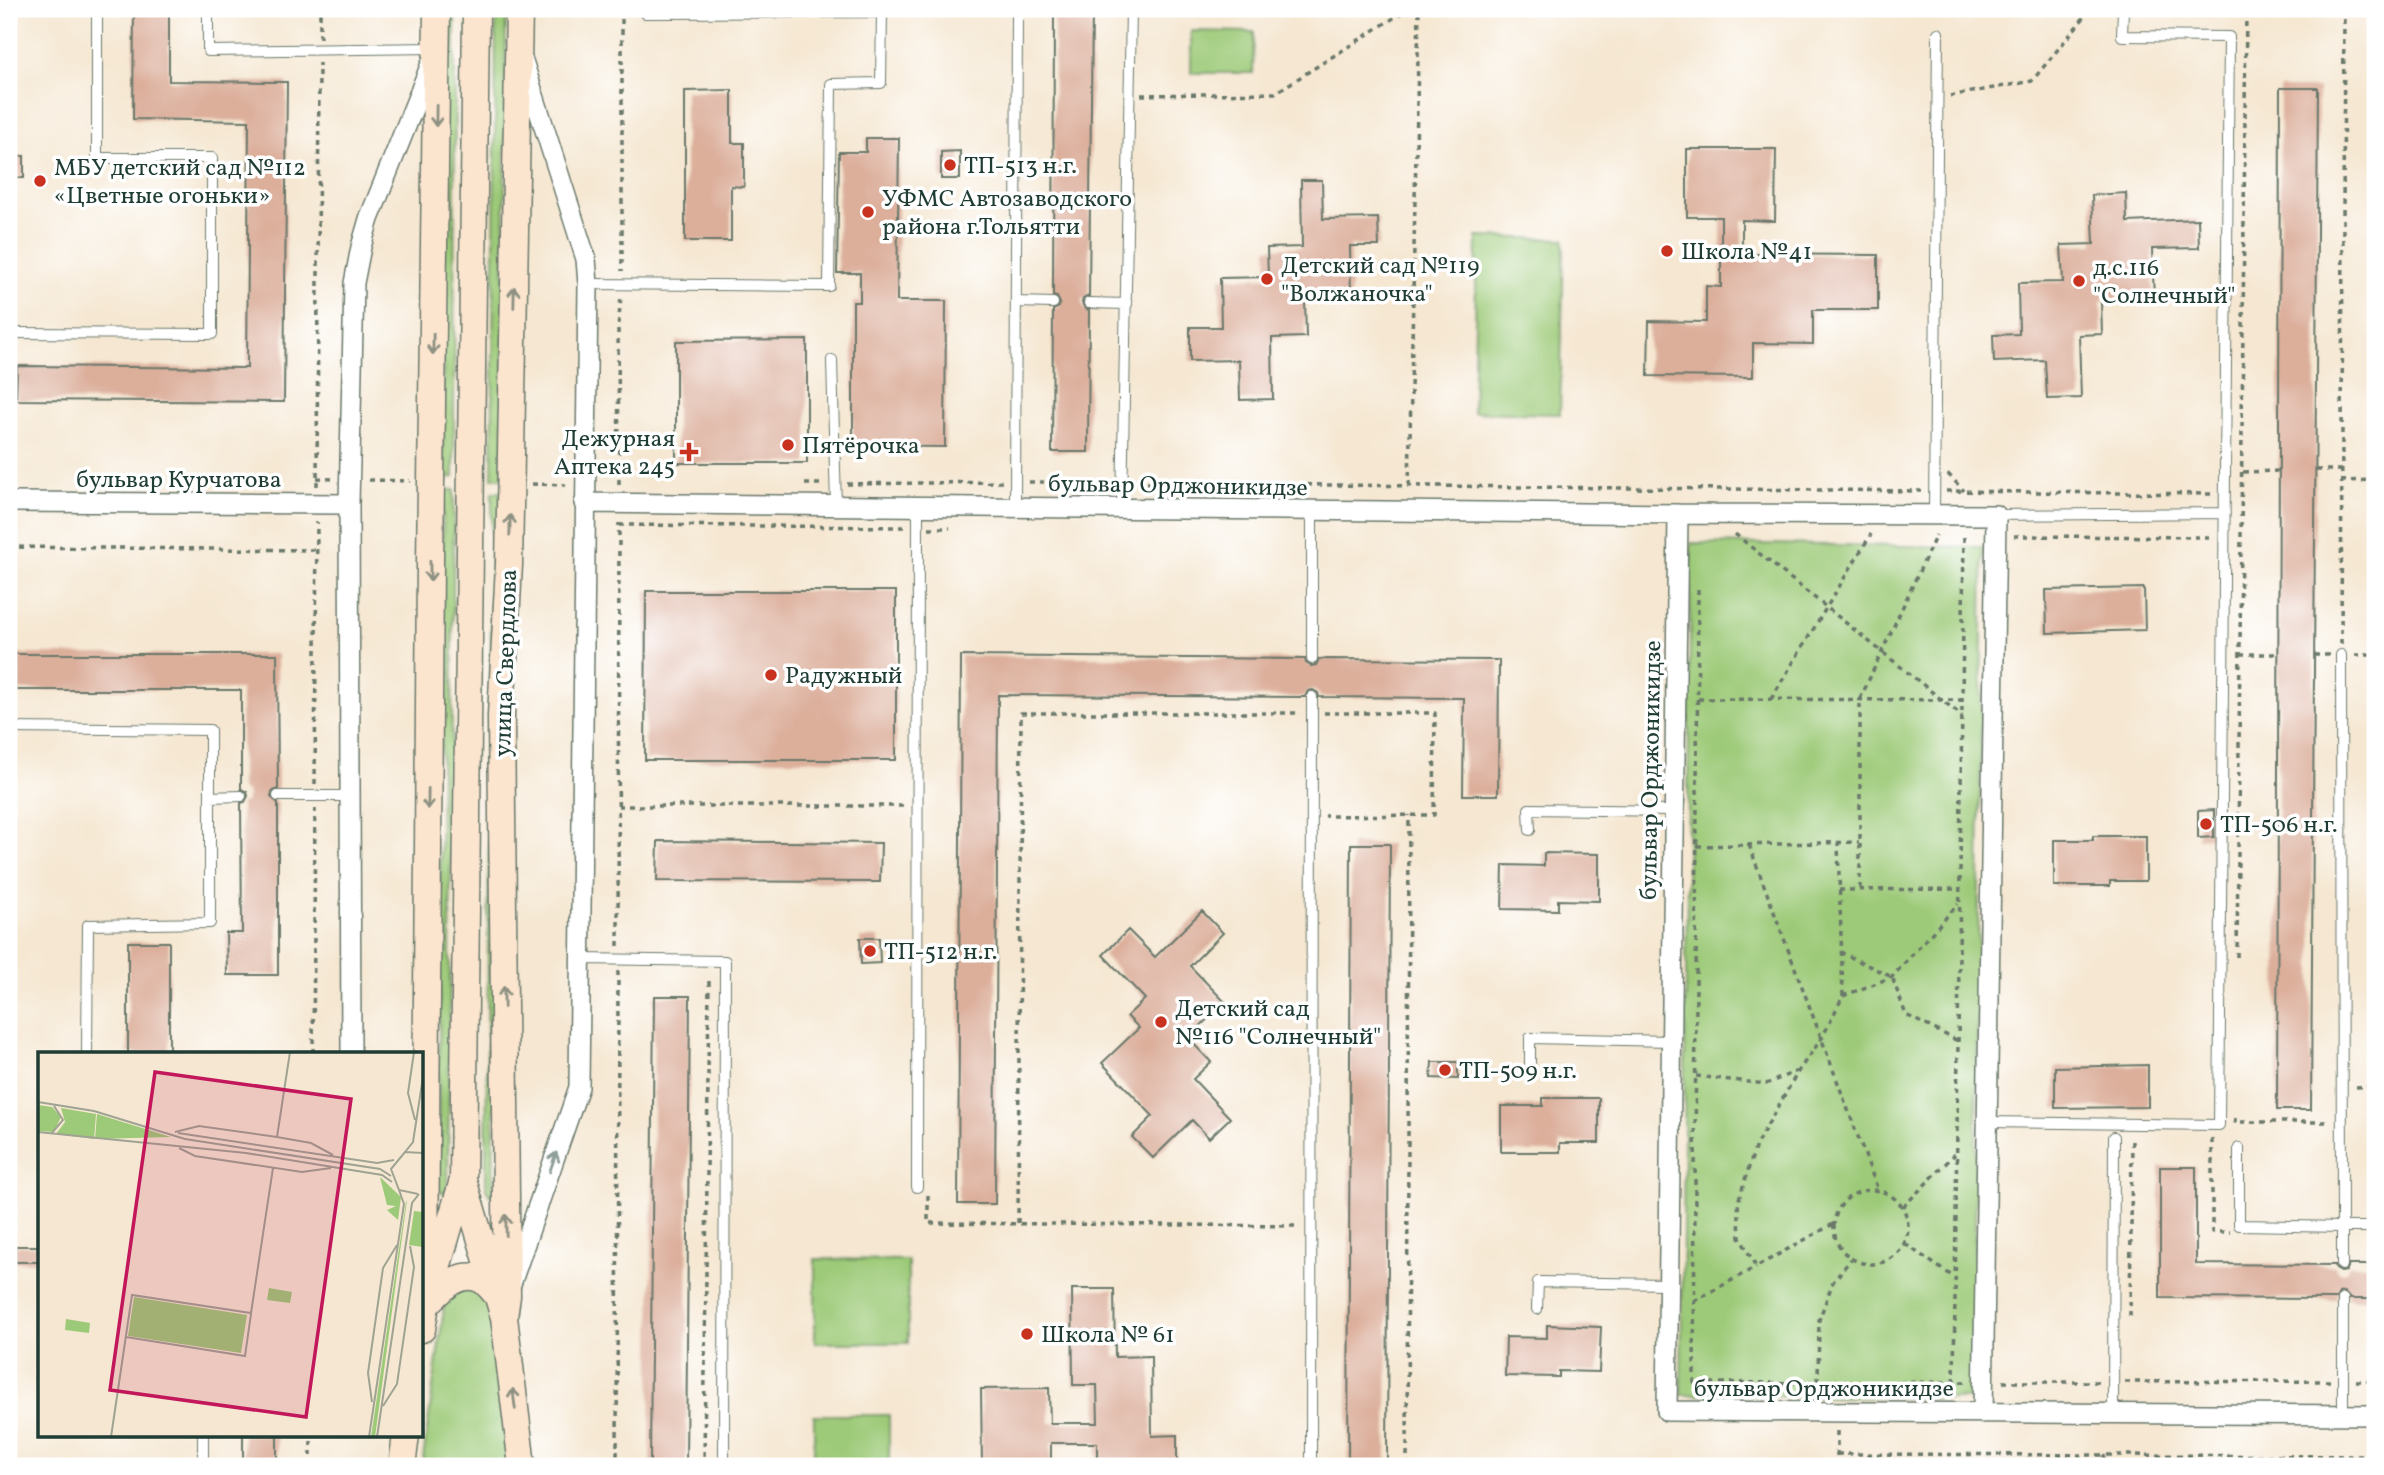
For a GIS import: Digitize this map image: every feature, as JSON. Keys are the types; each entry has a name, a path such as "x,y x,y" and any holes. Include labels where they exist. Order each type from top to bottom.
{"main road":[{"path":"424,1174 437,9"},
{"name":"улица Свердлова","path":"424,1317 463,1180 476,9"},
{"name":"улица Свердлова","path":"519,9 509,565 501,716 503,1303 522,1466"},
{"name":"улица Свердлова","path":"463,1180 503,1303"},
{"path":"424,1317 451,1280 465,1278 482,1281 503,1303"},
{"path":"402,1466 406,1436"}],"street":[{"path":"503,1303 579,1087 588,284 586,259 519,47"},
{"path":"351,1052 349,505 354,283 360,247 369,219 437,48"},
{"name":"бульвар Курчатова","path":"9,502 349,505"},
{"name":"бульвар Орджоникидзе","path":"584,503 1678,514 1667,1411 2375,1415"},
{"path":"1678,514 1996,515 1983,1413"}],"lane":[{"path":"9,333 212,334 212,158 97,158 97,9"},
{"path":"208,9 208,51 437,48"},
{"path":"588,284 829,286 831,84 881,83 882,12 842,10 645,13 645,9"},
{"path":"1015,508 1017,9"},
{"path":"1122,509 1131,9"},
{"path":"1987,1122 2219,1125 2229,37 2122,36 2123,9"},
{"path":"1934,515 1938,33"},
{"path":"1016,302 1053,303"},
{"path":"1089,303 1127,304"},
{"path":"832,360 836,506"},
{"path":"917,1187 918,506"},
{"path":"1312,510 1312,659"},
{"path":"1996,515 2225,513"},
{"path":"2341,655 2342,1265"},
{"path":"1311,1466 1312,697"},
{"path":"9,728 210,730 210,923 88,925 87,1052"},
{"path":"210,797 241,796"},
{"path":"278,796 351,796"},
{"path":"1530,830 1530,809 1674,811"},
{"path":"580,959 725,961 724,1466"},
{"path":"1530,1063 1531,1038 1671,1041"},
{"path":"2113,1413 2114,1137"},
{"path":"2239,1148 2239,1225 2375,1227"},
{"path":"1537,1309 1538,1283 1668,1284"},
{"path":"2343,1299 2343,1415"},
{"path":"203,1436 203,1466"}],"path":[{"path":"313,1052 320,9"},
{"path":"617,1466 620,503 618,328 622,284 622,9"},
{"path":"1130,96 1275,93 1408,9"},
{"path":"1409,486 1419,9"},
{"path":"1942,98 2032,81 2091,9"},
{"path":"2237,970 2246,9"},
{"path":"2344,9 2341,655 2375,655"},
{"path":"2316,470 2341,470"},
{"path":"2242,472 2279,471"},
{"path":"2341,481 2375,480"},
{"path":"838,484 1015,482 2241,494"},
{"path":"797,484 824,484"},
{"path":"1954,1382 1965,491"},
{"path":"1735,534 1962,716"},
{"path":"1771,699 1871,534"},
{"path":"1860,889 1860,699 1936,535"},
{"path":"2009,536 2213,537"},
{"path":"9,547 316,550"},
{"path":"1698,589 1694,1383 2342,1381"},
{"path":"2240,653 2278,654"},
{"path":"1698,699 1962,701"},
{"path":"1018,1223 1021,713 1435,713 1434,815 1325,816"},
{"path":"618,806 904,806"},
{"path":"1408,1466 1409,815"},
{"path":"1697,846 1860,842"},
{"path":"1756,1267 1740,1237 1738,1202 1756,1145 1799,1070 1822,1038 1843,996 1838,843"},
{"path":"1749,845 1878,1190"},
{"path":"1839,890 1960,890"},
{"path":"1843,996 1892,977 1959,902"},
{"path":"1840,951 1892,977 1906,1015 1958,1041"},
{"path":"704,1466 709,981"},
{"path":"1695,1076 1766,1084 1799,1070"},
{"path":"2342,1087 2375,1086"},
{"path":"2235,1108 2235,1122 2342,1122"},
{"path":"2129,1327 2132,1137"},
{"path":"2212,1138 2212,1232 2238,1232"},
{"path":"1903,1207 1956,1153"},
{"path":"1878,1190 1888,1194 1903,1207 1908,1219 1908,1232 1905,1244 1897,1254 1875,1265 1863,1264 1851,1259 1838,1244 1833,1224 1843,1202 1853,1194 1878,1190"},
{"path":"928,1223 1311,1226"},
{"path":"1694,1301 1833,1224"},
{"path":"1905,1244 1955,1278"},
{"path":"1818,1382 1819,1320 1833,1282 1851,1259"},
{"path":"2356,1381 2375,1381"},
{"path":"311,1436 311,1466"},
{"path":"1837,1454 2375,1456"},
{"path":"2104,1455 2105,1466"}],"green space":[{"path":"444,9 455,9 454,477 443,478"},
{"path":"496,9 506,9 503,478 492,478"},
{"path":"1191,31 1254,32 1253,73 1191,73"},
{"path":"1477,237 1564,239 1560,414 1473,412"},
{"path":"443,489 454,490 448,1188 444,1193 438,1191"},
{"path":"492,492 503,492 493,1196 490,1196 486,1189 486,1169"},
{"path":"1691,543 1983,547 1973,1399 1681,1395"},
{"path":"815,1259 908,1260 908,1343 815,1343"},
{"path":"465,1284 490,1301 510,1466 422,1466 445,1301"},
{"path":"814,1415 889,1415 889,1466 814,1466"}],"building":[{"path":"134,9 169,9 169,81 287,82 284,402 16,400 17,366 247,368 249,121 133,119"},
{"path":"1054,9 1092,9 1089,296 1083,299 1082,303 1085,309 1089,310 1088,452 1052,452 1053,310 1059,307 1060,303 1057,297 1053,296"},
{"path":"2280,88 2318,88 2311,1110 2277,1110"},
{"path":"732,90 732,143 744,143 744,187 731,186 731,241 685,241 685,91"},
{"path":"866,138 899,138 897,301 946,301 945,447 853,446 853,302 860,302 860,273 837,273 839,152 866,152"},
{"path":"1687,149 1776,149 1775,221 1742,220 1742,254 1878,255 1878,310 1813,310 1813,344 1753,343 1753,377 1648,376 1649,321 1706,322 1706,286 1721,287 1721,217 1687,217"},
{"name":"ТП-513 н.г.","path":"960,151 960,179 941,179 941,152"},
{"path":"9,156 24,156 24,178 9,178"},
{"path":"1301,180 1322,180 1323,219 1378,218 1379,246 1350,246 1351,299 1305,299 1306,337 1272,338 1273,399 1240,400 1239,360 1190,361 1190,327 1221,327 1220,278 1268,277 1267,248 1302,247"},
{"path":"2126,193 2127,222 2198,219 2199,248 2152,249 2154,299 2101,301 2102,334 2079,335 2081,398 2047,399 2045,360 1994,362 1993,335 2019,334 2018,283 2063,282 2061,245 2094,244 2092,195"},
{"path":"807,340 807,463 676,463 676,341"},
{"path":"2144,588 2145,630 2047,633 2046,590"},
{"name":"Радужный","path":"646,591 896,591 896,760 645,760"},
{"path":"15,654 277,654 278,789 272,792 271,797 278,803 278,975 227,975 226,933 242,933 241,803 245,802 248,796 247,792 241,789 241,690 15,690"},
{"path":"961,656 1305,659 1311,666 1316,665 1319,659 1499,660 1498,795 1463,795 1464,698 1319,697 1313,690 1308,691 1305,697 998,695 995,1204 958,1204"},
{"name":"ТП-506 н.г.","path":"2214,810 2214,837 2198,838 2198,811"},
{"path":"2093,836 2146,836 2146,881 2110,881 2110,886 2054,886 2054,840 2093,840"},
{"path":"658,841 881,843 880,882 657,881"},
{"path":"1351,844 1390,844 1387,1466 1348,1466"},
{"path":"1544,853 1599,854 1599,901 1558,900 1558,910 1502,909 1503,865 1544,866"},
{"path":"1202,911 1223,933 1190,966 1225,1002 1188,1038 1211,1062 1193,1079 1230,1118 1209,1138 1192,1120 1153,1158 1132,1137 1153,1116 1102,1063 1139,1028 1127,1016 1145,999 1103,955 1128,930 1155,957"},
{"name":"ТП-512 н.г.","path":"860,938 879,938 880,963 861,964"},
{"path":"128,942 169,942 169,1052 128,1052"},
{"path":"654,996 690,996 686,1466 650,1466"},
{"name":"ТП-509 н.г.","path":"1432,1062 1458,1062 1458,1079 1431,1078"},
{"path":"2148,1065 2148,1107 2055,1108 2055,1067"},
{"path":"1543,1098 1599,1098 1599,1143 1560,1143 1560,1152 1501,1152 1501,1106 1543,1106"},
{"path":"2160,1167 2196,1167 2196,1264 2335,1265 2341,1272 2346,1271 2349,1265 2375,1265 2375,1299 2350,1299 2344,1292 2339,1293 2336,1299 2160,1298"},
{"path":"15,1246 38,1246 38,1262 15,1262"},
{"path":"1072,1289 1114,1289 1115,1357 1151,1356 1152,1436 1177,1435 1177,1466 1097,1464 1097,1443 1051,1443 1051,1466 982,1466 981,1389 1049,1388 1050,1423 1098,1423 1097,1385 1073,1385"},
{"path":"1547,1325 1601,1327 1599,1372 1559,1371 1559,1377 1505,1376 1506,1337 1547,1338"},
{"path":"243,1436 277,1436 277,1466 243,1466"}],"place":[{"name":"ТП-513 н.г.","path":"950,165"},
{"name":"МБУ детский сад №112 «Цветные огоньки»","path":"40,181"},
{"name":"УФМС Автозаводского района г.Тольятти","path":"868,212"},
{"name":"Школа №41","path":"1667,251"},
{"name":"Детский сад №119 \"Волжаночка\"","path":"1267,279"},
{"name":"д.с.116 \"Солнечный\"","path":"2079,281"},
{"name":"Пятёрочка","path":"788,445"},
{"name":"Дежурная Аптека 245","path":"689,452"},
{"name":"Радужный","path":"771,675"},
{"name":"ТП-506 н.г.","path":"2206,824"},
{"name":"ТП-512 н.г.","path":"870,951"},
{"name":"Детский сад №116 \"Солнечный\"","path":"1161,1022"},
{"name":"ТП-509 н.г.","path":"1445,1070"},
{"name":"Школа № 61","path":"1027,1334"}]}
